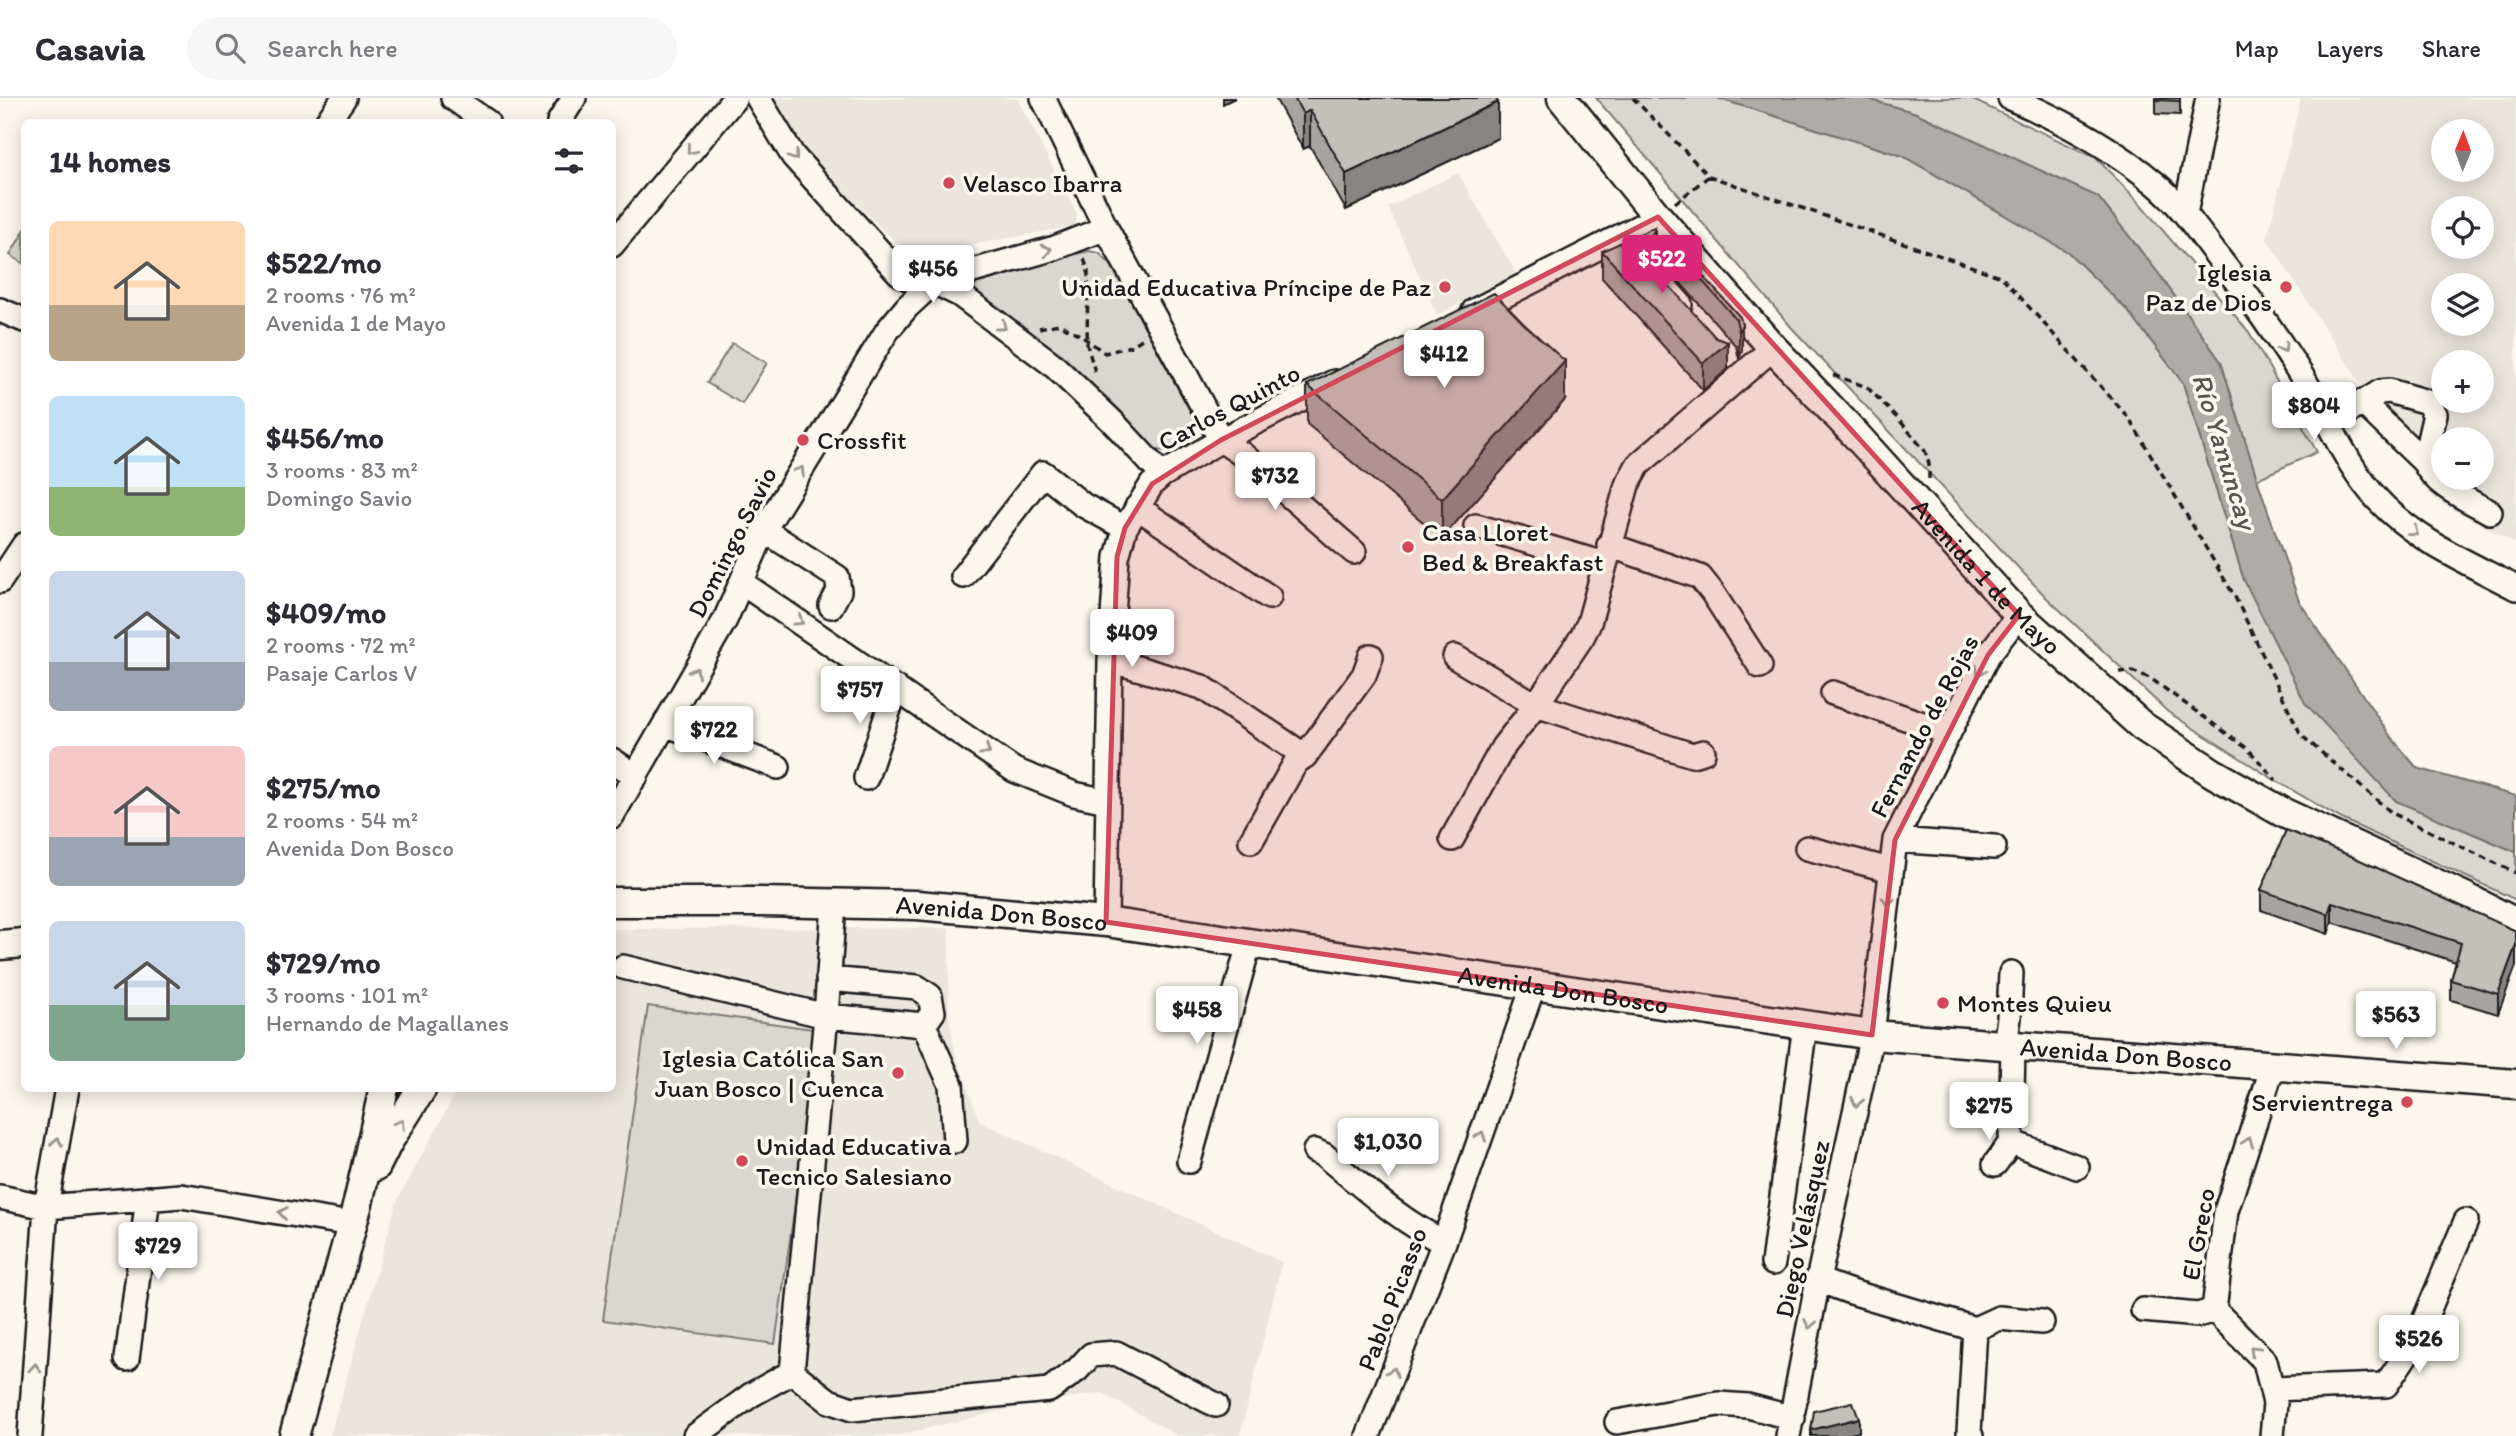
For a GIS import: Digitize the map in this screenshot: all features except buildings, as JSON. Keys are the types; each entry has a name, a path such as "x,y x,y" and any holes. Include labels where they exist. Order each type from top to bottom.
{"main road":[{"name":"Avenida 1 de Mayo","path":"1562,98 1658,217 1773,348 2020,615 2142,726 2213,773 2284,813 2516,923"},
{"name":"Avenida Don Bosco","path":"616,902 917,905 1106,922 1872,1035 2516,1084"},
{"path":"0,945 21,943"},
{"path":"294,1436 354,1214 383,1092"},
{"path":"354,1214 388,1142 419,1092"}],"street":[{"path":"329,119 344,98"},
{"path":"453,98 483,119"},
{"path":"561,119 574,98"},
{"path":"616,240 735,98"},
{"path":"758,98 793,156 899,273 913,281 934,282 960,295 1052,364 1113,422 1162,475"},
{"path":"1043,98 1158,326 1221,440 1243,455 1354,552"},
{"path":"2010,98 2053,116 2125,159 2158,186 2185,214 2268,325 2353,466 2377,499 2419,537 2516,588"},
{"path":"2185,214 2208,98"},
{"path":"1452,322 1658,217"},
{"name":"Domingo Savio","path":"616,809 725,620 764,530 887,331 907,307 934,282 1077,241 1107,228"},
{"path":"1679,240 1663,268 1664,286 1691,316"},
{"path":"0,310 21,319"},
{"path":"1452,839 1503,747 1536,705 1589,623 1627,485 1638,465 1773,348"},
{"name":"Carlos Quinto","path":"1106,922 1110,660 1117,557 1125,528 1152,484 1162,475 1221,440 1355,372"},
{"path":"2327,421 2381,392 2389,391 2427,402 2435,414 2424,462"},
{"path":"2362,402 2424,462 2429,473 2456,494 2490,512"},
{"path":"963,576 1042,473 1083,505 1125,528"},
{"path":"1137,507 1269,597"},
{"path":"1476,526 1700,578 1760,666"},
{"path":"764,530 837,577 839,592 831,606"},
{"path":"0,581 21,550"},
{"path":"743,583 1014,770 1074,794 1107,801"},
{"name":"Fernando de Rojas","path":"1872,1035 1895,840 1988,655 2020,615"},
{"path":"1251,841 1296,762 1305,756 1364,675 1371,656"},
{"path":"1455,657 1536,705 1692,755 1703,752"},
{"path":"1110,660 1202,687 1305,756"},
{"path":"866,778 896,688"},
{"path":"1833,693 1949,733"},
{"path":"665,724 778,767"},
{"path":"616,763 636,776"},
{"path":"1895,840 1993,847"},
{"path":"1807,848 1890,870"},
{"path":"792,1372 834,904"},
{"path":"1189,1161 1249,944"},
{"path":"623,967 826,1016 924,1026"},
{"path":"1995,1164 2011,1142 2011,973"},
{"path":"828,979 917,987 930,996 933,1012 924,1026"},
{"name":"Pablo Picasso","path":"1368,1436 1444,1242 1534,984"},
{"path":"1773,1262 1805,1025"},
{"path":"924,1026 951,1085 955,1141"},
{"name":"Diego Velásquez","path":"1791,1427 1818,1280 1872,1035"},
{"name":"El Greco","path":"2272,1436 2276,1402 2265,1361 2214,1310 2226,1211 2273,1066"},
{"path":"30,1436 46,1208 66,1092"},
{"path":"2011,1142 2077,1167"},
{"path":"1315,1151 1385,1204 1444,1242"},
{"path":"0,1197 46,1208 181,1196 354,1214"},
{"path":"127,1359 148,1198"},
{"path":"2273,1389 2386,1385 2416,1339 2466,1221"},
{"path":"1818,1280 1848,1292 1975,1329 1999,1318 2042,1322"},
{"path":"2143,1310 2198,1315 2214,1310"},
{"path":"1971,1436 1969,1432 1975,1329"},
{"path":"792,1372 829,1401 852,1409 1049,1390 1077,1370 1091,1355 1116,1353 1216,1405"},
{"path":"695,1436 751,1395 792,1372"},
{"path":"1618,1422 1717,1404 1748,1406 1791,1427"}],"path":[{"path":"1633,98 1709,176 2002,277 2129,418 2235,597 2301,734 2392,813 2516,873"},
{"path":"1658,217 1709,176"},
{"path":"1077,241 1088,270 1087,341 1101,384"},
{"path":"1032,329 1059,324 1105,353 1131,346 1158,326"},
{"path":"1832,375 1867,387 1901,422 1925,451 1929,464 1929,481"},
{"path":"2115,673 2132,671 2150,678 2248,749 2274,775 2279,786"}],"highlighted area":[{"path":"1658,217 2019,615 1988,655 1895,840 1872,1035 1106,922 1117,557 1125,528 1152,484 1221,440"}],"shaded area":[{"name":"Velasco Ibarra","path":"774,98 1017,98 1077,214 1075,226 910,256 805,153"},
{"path":"1596,98 1717,98 1903,156 2068,252 2128,311 2183,383 2244,580 2396,801 2516,852 2516,900 2342,819 2168,712 2047,598 1792,328"},
{"path":"1864,98 1969,98 2096,158 2138,201 2249,332 2317,452 2257,479 2221,362 2159,274 2098,197 1916,113"},
{"path":"2301,98 2516,98 2516,544 2436,500 2267,239"},
{"path":"1458,173 1517,275 1437,315 1388,207"},
{"path":"21,236 21,262 10,255"},
{"path":"1089,251 1099,253 1111,265 1196,422 1194,434 1174,448 1163,451 1152,447 1034,335 975,291 978,277"},
{"path":"732,343 767,363 742,404 707,383"},
{"name":"Unidad Educativa Tecnico Salesiano","path":"949,928 949,1018 957,1059 980,1122 1282,1262 1240,1436 1178,1436 1102,1393 1036,1403 894,1436 330,1436 397,1201 456,1092 616,1092 616,929"},
{"path":"648,1006 820,1030 775,1344 603,1320"}],"water":[{"name":"Río Yanuncay","path":"1717,98 1864,98 1916,113 2098,197 2159,274 2221,362 2299,601 2391,737 2417,768 2516,796 2516,852 2396,801 2305,703 2244,580 2183,383 2128,311 2068,252 1903,156"}],"place":[{"name":"Velasco Ibarra","path":"949,183"},
{"name":"Unidad Educativa Príncipe de Paz","path":"1445,287"},
{"name":"Iglesia Paz de Dios","path":"2286,287"},
{"name":"Crossfit","path":"803,440"},
{"name":"Casa Lloret Bed & Breakfast","path":"1408,547"},
{"name":"Montes Quieu","path":"1943,1003"},
{"name":"Iglesia Católica San Juan Bosco | Cuenca","path":"898,1073"},
{"name":"Servientrega","path":"2407,1102"},
{"name":"Unidad Educativa Tecnico Salesiano","path":"742,1161"}]}
